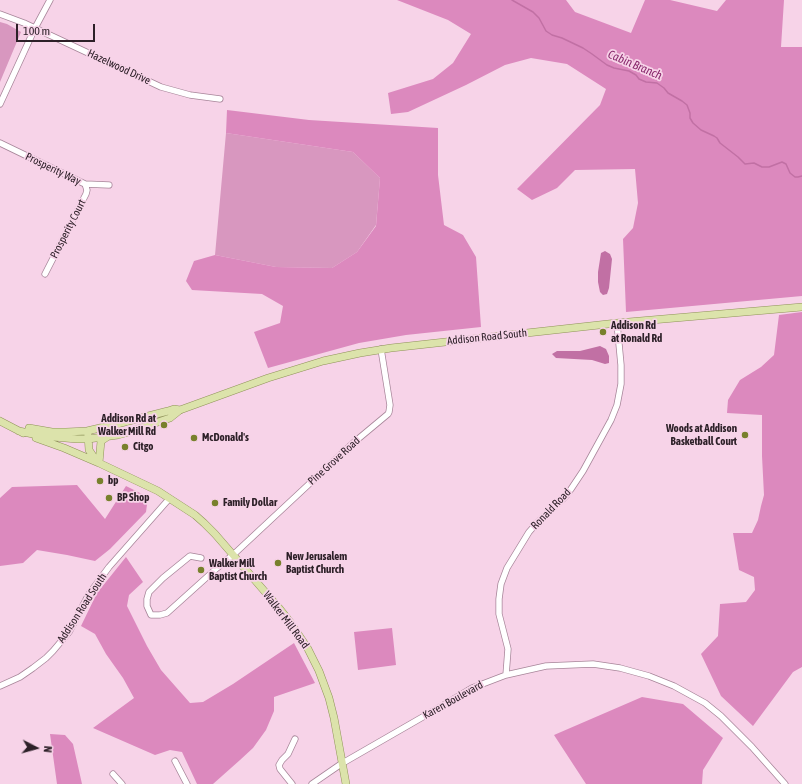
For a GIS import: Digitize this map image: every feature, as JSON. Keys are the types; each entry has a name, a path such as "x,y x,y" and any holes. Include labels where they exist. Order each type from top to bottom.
{"main road":[{"name":"Addison Road South","path":"16,429 42,436 66,439 107,437 129,432 170,418 180,410 268,378 313,364 381,349 617,323 802,307"},
{"name":"Addison Road South","path":"88,430 174,409 180,410"},
{"name":"Walker Mill Road","path":"0,421 35,438 65,448 99,463 158,491 185,508 204,523 279,608 308,649 319,671 334,718 341,764 346,784"},
{"name":"Walker Mill Road","path":"16,429 24,427 52,432 88,430"},
{"path":"88,430 89,450 99,463"},
{"path":"99,463 101,442 107,437"}],"street":[{"path":"0,104 35,28 50,0"},
{"name":"Hazelwood Drive","path":"0,14 24,23 161,87 190,95 220,99"},
{"name":"Prosperity Way","path":"0,143 85,184 109,185"},
{"name":"Prosperity Court","path":"45,274 86,194 87,190 85,184"},
{"name":"Ronald Road","path":"506,675 508,649 499,614 501,584 507,568 526,536 536,523 566,496 583,471 611,420 617,405 621,384 621,365 617,323"},
{"name":"Pine Grove Road","path":"233,555 352,444 389,413 390,405 381,349"},
{"name":"Addison Road South","path":"0,686 20,677 54,651 69,632 89,594 109,567 170,499"},
{"path":"202,558 190,556 163,578 149,592 147,606 151,615 166,613 233,555"},
{"name":"Karen Boulevard","path":"312,784 341,764 472,688 506,675 546,666 593,664 620,668 663,681 679,688 705,703 721,716 752,747 785,784"},
{"path":"292,784 280,769 280,765 282,760 288,754 295,739"},
{"path":"175,761 187,784"},
{"path":"113,774 122,784"}],"shaded area":[{"path":"397,0 566,0 575,12 631,33 645,0 670,0 717,11 726,0 784,0 781,47 802,47 802,296 626,312 623,239 633,228 638,203 635,169 575,170 557,188 532,200 517,189 600,105 606,89 567,64 531,58 505,65 408,112 391,114 388,93 433,79 453,63 471,34 448,20"},
{"path":"0,22 7,24 21,32 0,82"},
{"path":"227,110 309,120 438,128 438,175 444,225 463,235 476,257 481,327 406,335 359,343 268,368 254,332 280,323 283,306 262,294 192,290 186,281 194,261 215,255 276,267 332,268 357,252 376,226 380,178 353,152 226,133"},
{"path":"226,133 353,152 380,178 376,225 357,252 332,268 276,267 215,255"},
{"path":"605,251 610,254 612,259 609,288 607,294 603,295 600,292 598,272 601,253"},
{"path":"802,312 802,667 793,672 753,726 721,696 701,654 718,636 720,604 746,602 755,590 754,577 739,570 733,533 752,533 758,520 764,495 762,415 727,413 728,400 740,380 761,367 774,355 779,315"},
{"path":"600,346 606,349 609,356 609,363 605,364 592,360 556,358 552,354 557,351 580,351"},
{"path":"77,485 105,519 126,486 148,497 146,512 110,549 95,561 37,550 23,563 0,566 0,498 12,487"},
{"path":"126,557 143,582 129,595 127,606 161,670 190,703 203,702 233,684 294,643 315,683 274,697 274,711 266,730 253,748 213,784 197,784 182,752 170,750 155,755 93,728 134,698 95,634 81,626 97,593"},
{"path":"392,628 396,665 358,670 354,632"},
{"path":"642,697 683,704 723,738 703,770 702,784 586,784 554,735"},
{"path":"50,734 65,735 73,744 82,784 57,784"}],"waterway":[{"name":"Cabin Branch","path":"512,0 533,12 539,18 546,31 552,35 583,48 607,65 629,71 636,75 639,79 646,82 657,83 668,93 687,105 690,118 693,123 701,130 717,138 720,143 745,164 754,163 762,167 769,167 782,162 786,164 790,173 795,177 802,176"}],"place":[{"name":"Addison Rd at Ronald Rd","path":"603,332"},
{"name":"Addison Rd at Walker Mill Rd","path":"164,425"},
{"name":"Woods at Addison Basketball Court","path":"745,435"},
{"name":"McDonald's","path":"194,438"},
{"name":"Citgo","path":"125,447"},
{"name":"bp","path":"100,481"},
{"name":"BP Shop","path":"109,498"},
{"name":"Family Dollar","path":"215,503"},
{"name":"New Jerusalem Baptist Church","path":"278,563"},
{"name":"Walker Mill Baptist Church","path":"201,570"}]}
